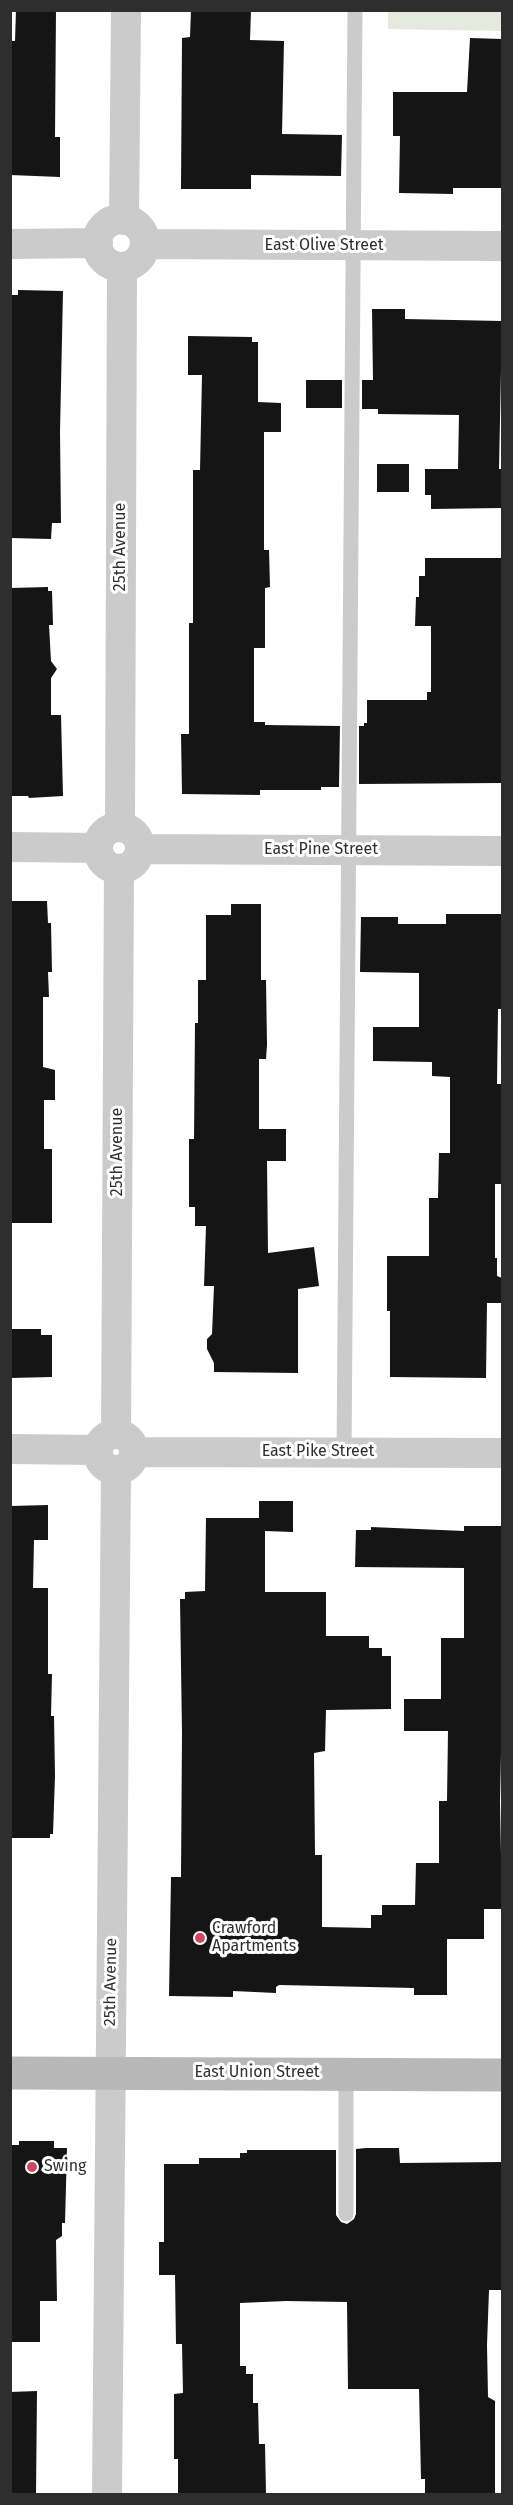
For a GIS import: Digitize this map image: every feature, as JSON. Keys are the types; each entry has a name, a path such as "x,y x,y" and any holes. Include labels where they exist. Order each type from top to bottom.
{"main road":[{"name":"East Union Street","path":"10,2073 502,2075"}],"street":[{"path":"124,220 126,10"},
{"path":"124,220 136,224 145,238 145,244 138,260 132,265 122,267 104,260 98,243 101,231 106,226 112,221 124,220"},
{"path":"10,244 98,243"},
{"name":"East Olive Street","path":"145,244 502,246"},
{"name":"25th Avenue","path":"120,827 122,267"},
{"path":"120,827 135,834 140,849 137,859 132,864 118,869 105,864 100,859 98,848 100,838 105,832 110,828 120,827"},
{"path":"10,848 98,848"},
{"name":"East Pine Street","path":"140,849 502,851"},
{"name":"25th Avenue","path":"107,2494 116,1452 118,869"},
{"name":"East Pike Street","path":"10,1449 116,1452 502,1453"}],"lane":[{"path":"344,1452 355,10"},
{"path":"346,2074 346,2214"}],"shaded area":[{"path":"388,11 502,11 502,31 388,29"}],"building":[{"path":"16,10 56,10 55,137 60,137 60,177 10,175 10,41 15,41"},
{"path":"191,10 251,10 250,40 284,41 282,134 342,135 341,176 251,175 251,189 181,189 182,38 190,37"},
{"path":"470,38 502,39 502,188 453,188 453,194 399,193 400,136 393,136 393,92 467,92"},
{"path":"18,290 63,291 61,523 52,523 51,539 10,538 10,295 18,295"},
{"path":"372,309 405,309 405,319 502,321 499,469 502,469 502,508 431,509 431,495 425,495 425,469 458,469 459,415 378,414 378,409 362,409 362,380 373,380"},
{"path":"188,336 252,337 252,342 258,342 258,402 281,403 281,432 264,432 264,550 269,550 270,587 265,588 265,648 254,648 254,722 265,722 265,725 340,726 339,787 321,787 321,790 260,790 260,795 182,794 181,734 189,734 189,623 193,623 193,470 200,470 202,375 188,375"},
{"path":"306,380 342,380 342,408 306,408"},
{"path":"377,464 409,464 409,492 377,492"},
{"path":"425,558 502,558 502,783 359,784 359,726 367,723 367,700 427,700 427,692 431,692 431,626 415,626 419,576 425,576"},
{"path":"48,587 48,591 52,591 53,625 49,625 51,661 57,669 51,678 51,715 61,715 63,796 29,798 28,796 11,796 10,588"},
{"path":"10,901 47,901 48,923 51,923 52,972 48,972 49,997 43,997 43,1067 55,1070 55,1100 44,1100 44,1149 52,1149 52,1223 10,1223"},
{"path":"231,904 261,904 261,980 266,980 267,1045 266,1059 259,1059 259,1129 286,1129 286,1161 267,1161 268,1253 314,1247 319,1286 298,1289 298,1373 214,1372 214,1363 207,1349 207,1339 212,1334 214,1286 204,1286 206,1226 195,1226 195,1207 189,1207 189,1139 194,1139 195,1023 198,1023 198,980 206,980 206,915 231,915"},
{"path":"446,914 502,914 502,1009 498,1009 497,1084 501,1084 501,1184 495,1184 495,1258 497,1258 497,1276 502,1278 502,1303 487,1303 486,1378 390,1377 387,1256 429,1256 429,1198 438,1198 439,1153 450,1153 450,1077 432,1076 432,1062 373,1061 373,1027 419,1027 419,973 360,972 361,917 398,917 398,924 446,924"},
{"path":"10,1329 41,1329 41,1335 52,1335 52,1377 10,1378"},
{"path":"259,1501 293,1501 293,1532 265,1531 265,1592 326,1592 326,1636 369,1636 369,1648 382,1648 382,1656 391,1656 391,1709 326,1710 325,1751 314,1753 315,1855 322,1855 322,1927 371,1928 371,1915 382,1915 382,1905 415,1905 416,1863 439,1863 439,1801 447,1801 448,1731 404,1731 404,1699 441,1699 441,1638 464,1638 464,1568 355,1567 356,1530 371,1530 371,1527 464,1531 464,1526 502,1526 500,1802 502,1909 484,1909 484,1939 447,1939 447,1995 414,1995 414,1988 279,1985 276,1987 276,1993 233,1991 233,1997 169,1996 171,1877 181,1877 180,1599 185,1599 185,1592 205,1591 206,1518 259,1518"},
{"path":"48,1505 48,1540 34,1540 33,1588 48,1588 48,1674 52,1674 51,1716 54,1716 53,1834 50,1834 50,1838 10,1838 10,1506"},
{"path":"19,2141 54,2141 54,2148 67,2148 65,2223 62,2223 62,2236 56,2240 57,2301 40,2301 40,2342 10,2342 10,2145 19,2145"},
{"path":"399,2148 400,2163 502,2162 502,2290 489,2290 487,2345 488,2397 495,2401 495,2494 425,2494 425,2479 421,2479 419,2389 348,2389 347,2302 286,2301 240,2303 240,2366 246,2366 246,2374 253,2374 253,2403 258,2403 259,2444 265,2444 266,2494 178,2494 178,2459 174,2459 174,2394 183,2393 182,2344 176,2344 175,2275 159,2275 159,2242 164,2242 164,2164 199,2164 199,2158 240,2158 240,2153 247,2153 247,2150 336,2150 336,2215 341,2222 347,2224 354,2219 356,2214 356,2149"},
{"path":"37,2391 36,2494 10,2494 10,2392"}],"place":[{"name":"Crawford Apartments","path":"200,1938"},
{"name":"Swing","path":"32,2167"}]}
